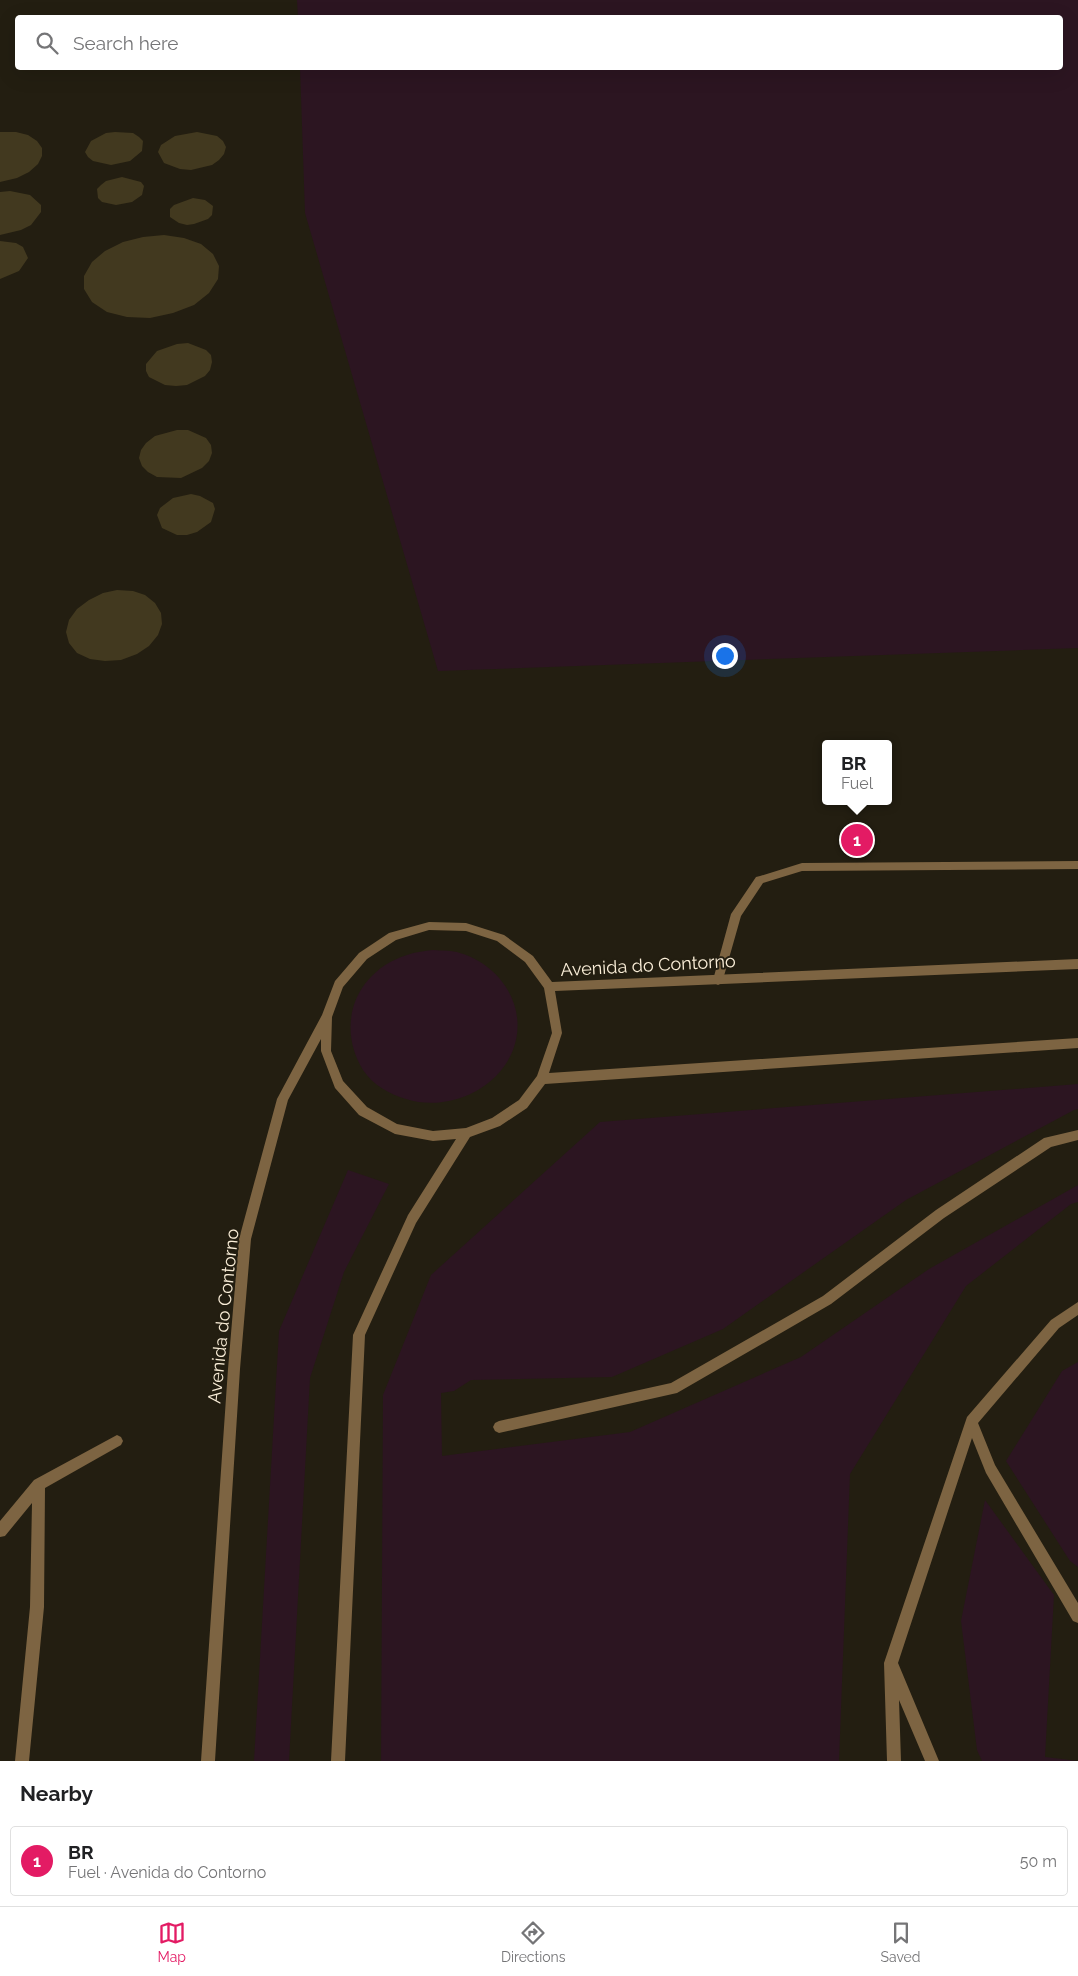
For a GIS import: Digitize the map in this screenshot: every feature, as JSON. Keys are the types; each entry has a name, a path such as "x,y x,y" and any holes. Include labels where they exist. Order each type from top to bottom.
{"street":[{"path":"718,980 736,914 760,880 802,867 1078,865"},
{"name":"Avenida do Contorno","path":"208,1761 234,1369 245,1239 284,1099 327,1017 339,984 363,956 394,936 429,926 466,927 500,938 529,959 549,987 1078,964"},
{"path":"327,1017 326,1051 339,1084 363,1111 395,1129 433,1136 466,1133 496,1122 523,1104 542,1079 557,1033 549,987"},
{"path":"542,1079 1078,1043"},
{"path":"338,1761 359,1336 412,1219 466,1133"},
{"path":"499,1426 673,1390 827,1300 940,1214 1048,1142 1078,1135"},
{"path":"894,1761 890,1663 971,1421 1055,1324 1078,1308"},
{"path":"971,1421 990,1469 1078,1616"},
{"path":"0,1531 39,1485 117,1441"},
{"path":"22,1761 37,1607 39,1485"},
{"path":"890,1663 932,1761"}],"shaded area":[{"path":"297,0 1078,0 1078,648 438,671 305,213 300,70 1063,70 1063,15 298,15"},
{"path":"433,950 457,952 475,959 488,967 508,990 514,1004 517,1019 517,1034 513,1050 495,1077 469,1095 437,1103 406,1099 388,1092 377,1084 363,1070 355,1053 351,1035 351,1018 355,1001 363,986 375,973 389,963 407,955"},
{"path":"1078,1084 1078,1109 906,1200 723,1329 612,1377 471,1380 454,1391 441,1393 442,1456 630,1432 801,1357 929,1269 1078,1185 1078,1202 1071,1204 966,1286 850,1474 839,1761 381,1761 383,1395 431,1275 600,1122"},
{"path":"348,1170 389,1184 344,1272 310,1378 289,1761 254,1761 279,1331"},
{"path":"1078,1362 1078,1567 1070,1561 1006,1461 1062,1371"},
{"path":"985,1500 1054,1595 1045,1757 1078,1761 982,1761 977,1750 961,1621"}],"building":[{"path":"0,132 16,132 28,135 37,141 42,148 42,156 38,164 29,172 17,178 0,182"},
{"path":"197,132 217,136 223,141 226,147 224,154 219,160 212,165 191,170 180,169 164,163 158,152 161,145 175,136"},
{"path":"106,133 133,133 139,137 143,141 142,151 130,161 111,165 93,161 88,157 85,152 91,141"},
{"path":"122,177 141,182 144,186 142,195 132,202 116,205 102,202 98,198 97,189 106,181"},
{"path":"10,191 30,195 41,205 41,212 31,225 21,230 0,235 0,192"},
{"path":"193,198 205,200 213,206 212,215 208,219 187,225 179,223 170,217 170,209 174,205"},
{"path":"164,235 184,238 201,244 213,254 219,266 218,279 209,293 194,305 173,313 150,318 127,317 107,312 92,302 84,289 84,276 92,262 105,251 123,242 143,237"},
{"path":"0,241 16,243 23,247 28,258 19,271 0,279"},
{"path":"188,343 206,350 211,355 210,370 205,376 187,385 176,386 165,385 149,377 146,371 146,364 157,351 177,344"},
{"path":"177,430 188,430 206,438 211,445 212,453 209,461 202,468 181,478 157,477 142,466 139,458 141,450 155,436"},
{"path":"191,494 200,496 213,503 215,509 211,522 197,532 187,535 177,535 162,528 157,515 160,508 173,498"},
{"path":"117,590 133,591 145,595 155,603 161,613 162,624 158,635 149,646 137,654 121,660 105,661 90,659 77,653 69,643 66,632 69,620 77,609 89,600 103,593"}],"place":[{"name":"BR","path":"857,840"}]}
